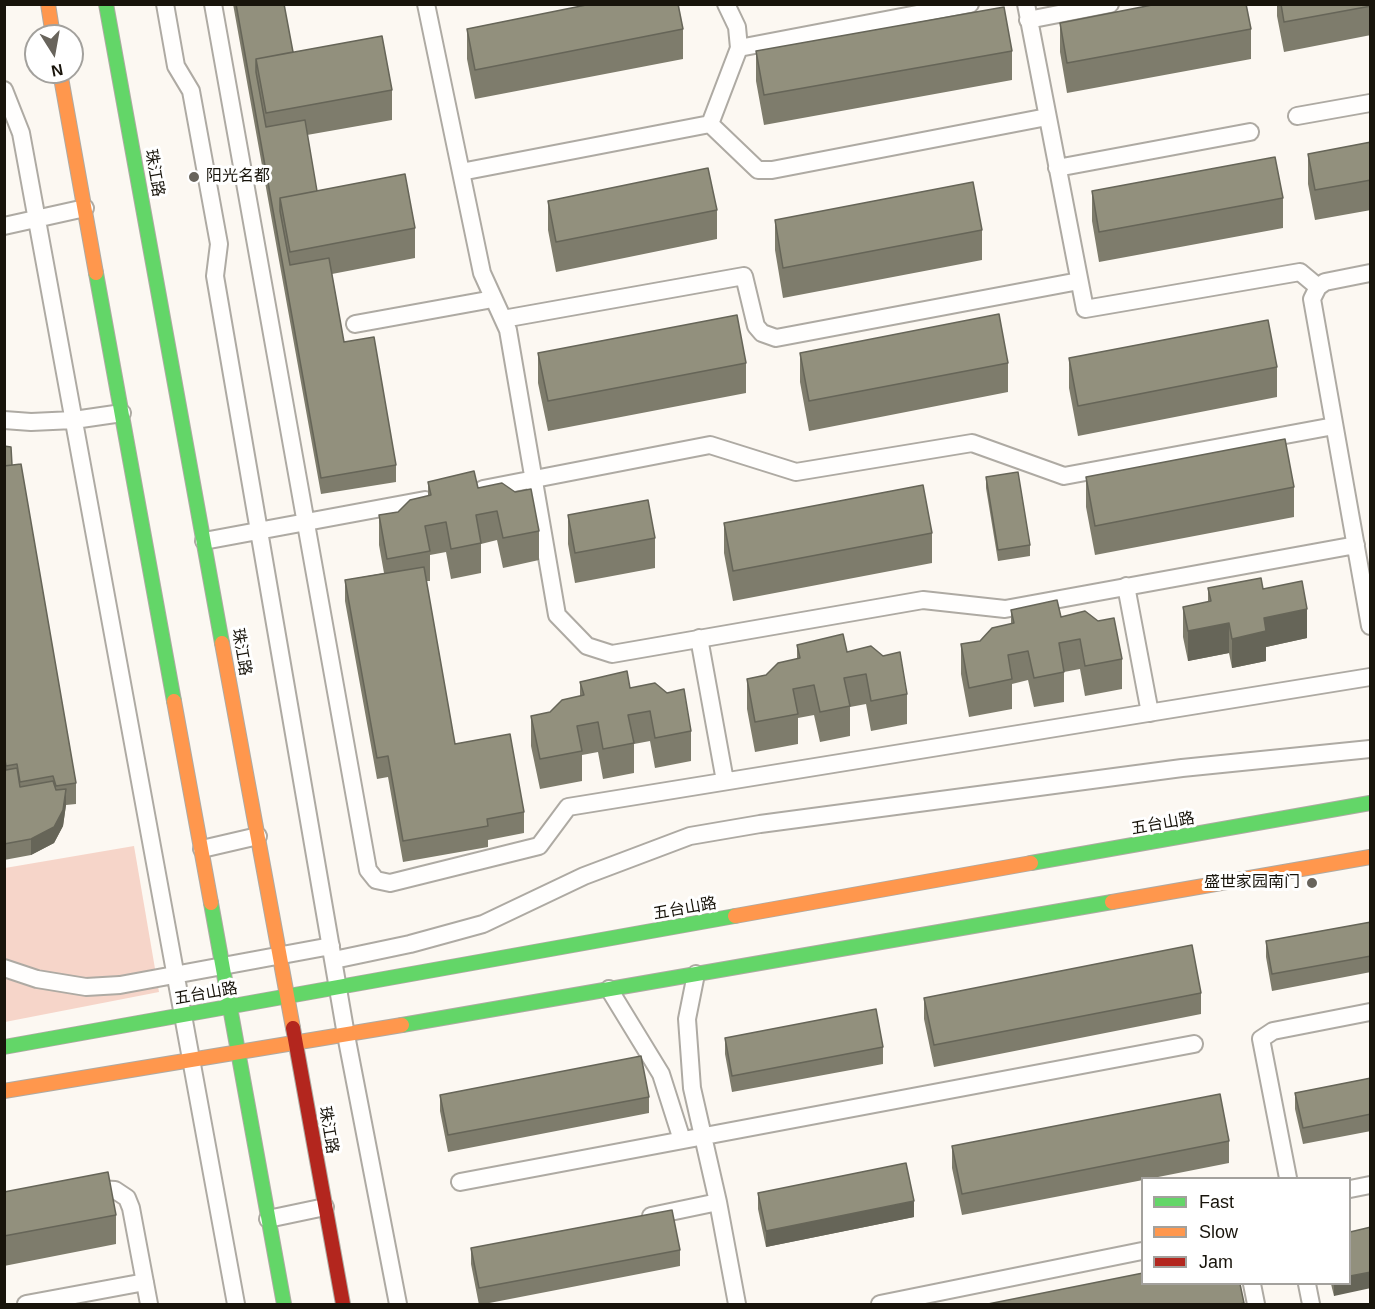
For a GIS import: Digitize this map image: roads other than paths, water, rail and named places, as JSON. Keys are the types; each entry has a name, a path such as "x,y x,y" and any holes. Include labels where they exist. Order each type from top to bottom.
{"main road":[{"path":"48,4 51,24"},
{"name":"珠江路","path":"106,4 343,1305"},
{"path":"62,84 284,1305"},
{"name":"五台山路","path":"4,1047 1371,803"},
{"path":"4,1091 295,1044 1371,857"}],"lane":[{"path":"165,4 176,66 191,91 219,244 215,276 346,1035 398,1305"},
{"path":"213,4 368,870 376,880 390,883 539,846 568,807 1371,677"},
{"path":"426,4 482,273 508,330 557,615 587,646 612,654 923,600 1005,609 1356,545"},
{"path":"710,124 739,48 737,27 726,4"},
{"path":"739,48 970,4"},
{"path":"1110,4 1027,12 1085,309 1300,272 1318,287"},
{"path":"4,90 21,133 236,1305"},
{"path":"1297,116 1371,103"},
{"path":"710,124 758,170 772,170 1047,117"},
{"path":"461,172 710,124"},
{"path":"1057,168 1250,132"},
{"path":"4,226 85,208"},
{"path":"1371,273 1325,282 1318,287 1312,299 1356,545 1365,566 1371,626"},
{"path":"503,319 744,276 756,326 762,333 777,338 1079,281"},
{"path":"355,324 494,299"},
{"path":"4,420 31,422 74,420 122,413"},
{"path":"464,493 710,445 796,472 972,443 1064,476 1334,426"},
{"path":"204,541 441,497"},
{"path":"1126,586 1150,712"},
{"path":"699,638 725,781"},
{"path":"4,968 37,979 86,987 120,985 279,956 332,953 410,944 483,924 584,876 690,836 760,824 1182,768 1371,748"},
{"path":"202,849 258,836"},
{"path":"696,974 687,1019 692,1088 718,1202 737,1305"},
{"path":"609,989 662,1074 682,1140"},
{"path":"1288,1177 1261,1039 1273,1031 1371,1012"},
{"path":"460,1182 1194,1044"},
{"path":"1351,1189 1371,1185"},
{"path":"78,1193 99,1189 114,1190 128,1198 149,1305"},
{"path":"638,1218 718,1202"},
{"path":"268,1219 325,1207"},
{"path":"880,1305 1141,1251"},
{"path":"26,1305 145,1282"},
{"path":"1252,1285 1256,1305"},
{"path":"1307,1285 1311,1305"}],"place":[{"name":"阳光名都","path":"194,177"},
{"name":"盛世家园南门","path":"1312,883"}]}
